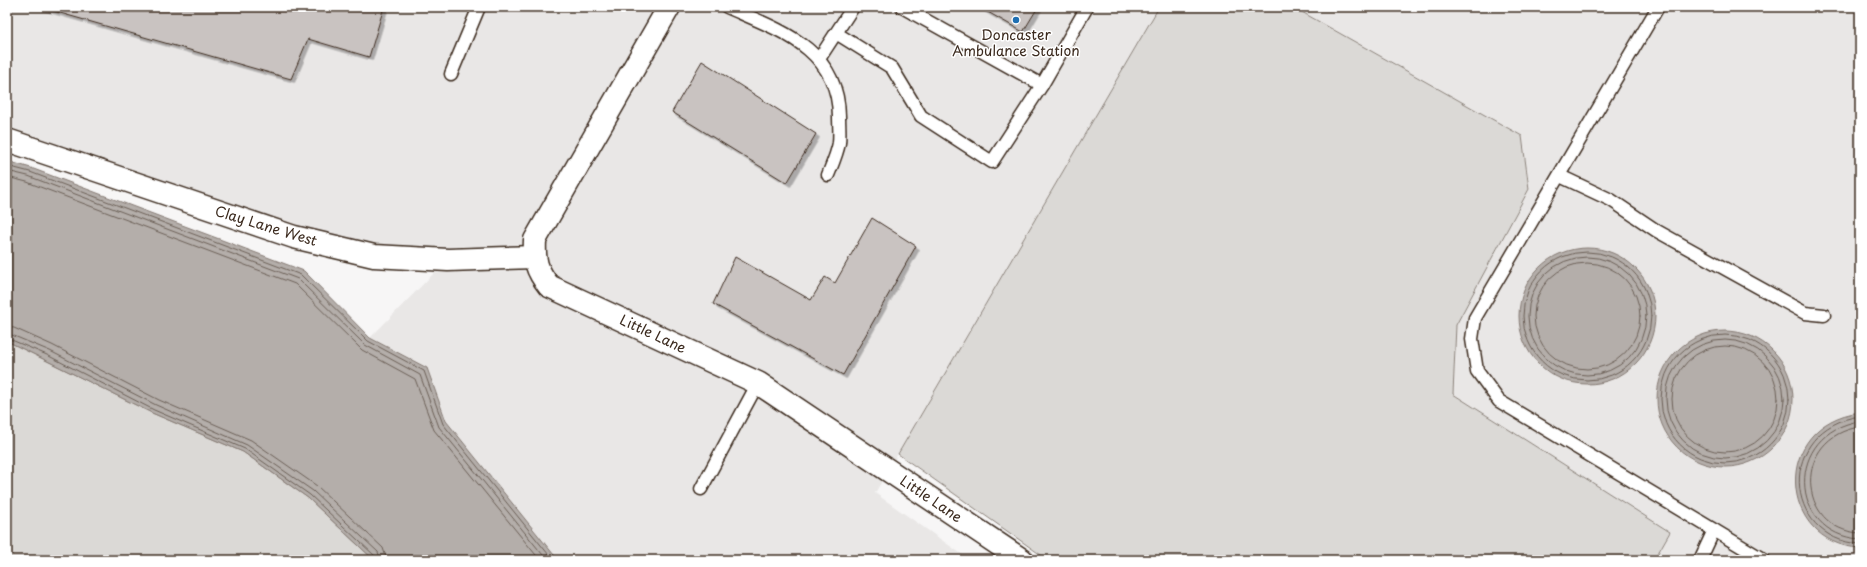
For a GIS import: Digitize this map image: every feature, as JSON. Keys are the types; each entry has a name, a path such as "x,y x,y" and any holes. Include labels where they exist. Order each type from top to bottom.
{"street":[{"name":"Little Lane","path":"669,7 541,226 535,240 534,257 540,274 549,286 758,383 1022,560"},
{"name":"Clay Lane West","path":"7,140 294,236 374,256 448,260 534,257"}],"lane":[{"path":"451,74 479,7"},
{"path":"727,7 782,32 819,59 832,79 838,105 839,142 828,175"},
{"path":"819,59 853,7"},
{"path":"902,7 1042,85"},
{"path":"836,33 892,68 921,116 992,162 1042,85 1087,7"},
{"path":"1658,7 1560,176 1475,318 1472,339 1477,371 1498,401 1764,560"},
{"path":"1560,176 1610,200 1657,231 1805,313 1824,315"},
{"path":"702,489 758,383"},
{"path":"1700,560 1714,530"}],"shaded area":[{"path":"7,7 1159,7 875,493 970,560 558,560 446,421 427,368 370,338 447,260 374,256 7,140"},
{"path":"1159,7 1293,7 1522,136 1529,189 1456,325 1453,394 1670,532 1654,560 1048,560 898,454"},
{"path":"1293,7 1860,7 1860,560 1654,560 1670,532 1453,394 1456,325 1529,189 1522,136"},
{"path":"7,341 152,413 243,452 308,498 374,560 7,560"}],"water":[{"path":"7,161 31,168 304,271 370,338 427,368 446,421 558,560 374,560 308,498 243,452 152,413 7,341"},
{"path":"1580,248 1594,248 1613,253 1625,259 1640,273 1650,290 1654,303 1654,329 1650,342 1644,354 1630,369 1625,373 1607,381 1594,384 1580,384 1561,379 1549,373 1534,359 1530,354 1522,336 1519,323 1519,309 1524,290 1530,278 1544,263 1549,259 1567,251"},
{"path":"1718,331 1732,331 1751,336 1763,342 1778,356 1788,373 1792,386 1792,412 1788,425 1782,437 1768,452 1763,456 1745,464 1732,467 1718,467 1699,462 1687,456 1672,442 1668,437 1660,419 1657,406 1657,392 1662,373 1668,361 1682,346 1687,342 1705,334"},
{"path":"1860,412 1860,548 1833,542 1813,527 1800,506 1796,483 1799,459 1810,438 1831,421"}],"building":[{"path":"39,7 384,7 369,57 308,39 291,79"},
{"name":"Doncaster Ambulance Station","path":"979,7 1038,7 1023,32"},
{"path":"702,61 816,134 787,183 672,112"},
{"path":"872,218 916,246 843,375 713,304 735,257 811,300 825,277 835,283"}],"place":[{"name":"Doncaster Ambulance Station","path":"1016,20"}]}
